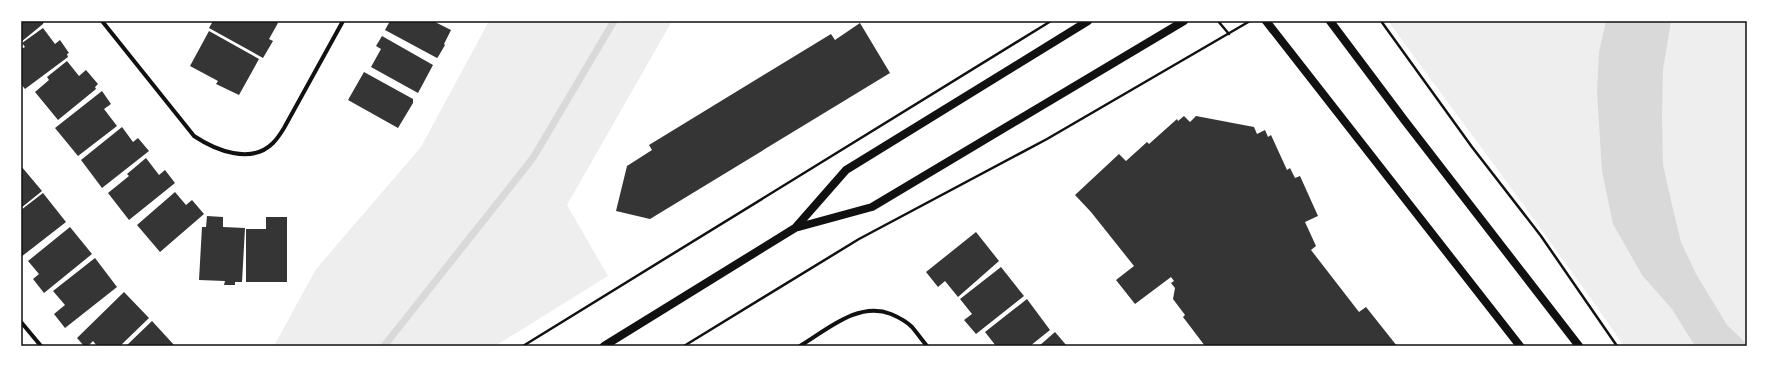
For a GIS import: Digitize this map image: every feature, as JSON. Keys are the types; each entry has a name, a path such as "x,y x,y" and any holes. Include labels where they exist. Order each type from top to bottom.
{"main road":[{"path":"795,228 846,170 1088,21"},
{"path":"604,346 795,228 872,207 1184,21"},
{"path":"1266,21 1520,346"},
{"path":"1330,21 1405,121 1579,346"}],"street":[{"path":"102,21 194,136 204,143 225,152 246,154 256,153 273,144 343,21"},
{"path":"800,346 845,318 871,310 885,312 899,317 911,326 927,346"},
{"path":"21,322 41,346"}],"path":[{"path":"523,346 1051,21"},
{"path":"1218,21 1229,34"},
{"path":"684,346 859,239 1047,139 1251,21"},
{"path":"1381,21 1472,147 1541,236 1617,346"}],"shaded area":[{"path":"489,21 672,21 567,205 608,276 495,346 274,346 316,269 421,147"},
{"path":"1388,21 1747,21 1747,346 1624,346 1537,223"},
{"path":"1606,21 1671,21 1663,69 1662,118 1663,165 1672,205 1681,242 1696,274 1727,325 1747,344 1747,346 1695,346 1672,309 1642,275 1613,224 1602,171 1597,92 1599,52"}],"building":[{"path":"21,21 44,21 43,24 21,42"},
{"path":"213,21 275,21 278,23 269,39 273,41 263,58 209,28"},
{"path":"390,21 433,21 451,30 444,44 445,45 437,58 385,30"},
{"path":"860,23 890,73 650,219 616,211 627,166 652,150 649,145 831,34 835,40"},
{"path":"43,28 55,44 60,40 69,53 67,54 68,57 25,89 21,84 21,49 25,47 22,43"},
{"path":"209,31 259,59 239,95 216,84 218,81 190,66"},
{"path":"382,36 433,65 418,93 371,67 381,49 376,46"},
{"path":"67,61 79,76 86,70 98,84 95,87 96,89 58,120 35,92 49,80 47,77"},
{"path":"364,72 413,99 413,103 398,128 348,100"},
{"path":"102,91 111,104 104,109 117,126 78,156 55,128"},
{"path":"1184,116 1190,122 1196,116 1254,127 1257,134 1265,130 1268,137 1271,135 1287,170 1290,168 1295,178 1300,176 1318,216 1305,222 1316,246 1311,250 1359,312 1366,307 1397,346 1205,346 1183,317 1185,315 1173,299 1175,288 1171,283 1174,281 1171,277 1135,304 1116,280 1134,266 1091,212 1075,195 1119,154 1126,161 1147,142 1149,144 1177,119 1178,121"},
{"path":"122,127 133,142 138,138 149,151 102,188 81,160"},
{"path":"146,158 159,175 165,170 175,183 129,220 108,193 129,176 127,174"},
{"path":"21,166 42,191 21,208"},
{"path":"175,192 186,205 192,200 204,214 160,252 137,225"},
{"path":"43,193 66,222 21,257 21,210"},
{"path":"207,216 223,217 223,227 245,228 242,282 235,282 235,285 224,285 225,281 199,280 202,227 206,227"},
{"path":"266,217 287,217 287,282 246,282 246,229 266,229"},
{"path":"70,227 92,254 44,293 33,279 39,274 28,261"},
{"path":"976,232 999,261 958,297 945,281 938,287 926,272"},
{"path":"95,258 117,287 65,328 54,314 65,305 53,291"},
{"path":"1001,267 1024,296 976,334 964,320 972,314 960,299"},
{"path":"124,292 149,318 120,346 97,346 93,341 88,346 84,346 77,338"},
{"path":"1027,299 1050,330 1030,346 996,346 985,332"},
{"path":"152,321 175,346 126,346"},
{"path":"1055,332 1067,346 1039,346"}],"waterway":[{"path":"384,346 533,158 614,21"}]}
